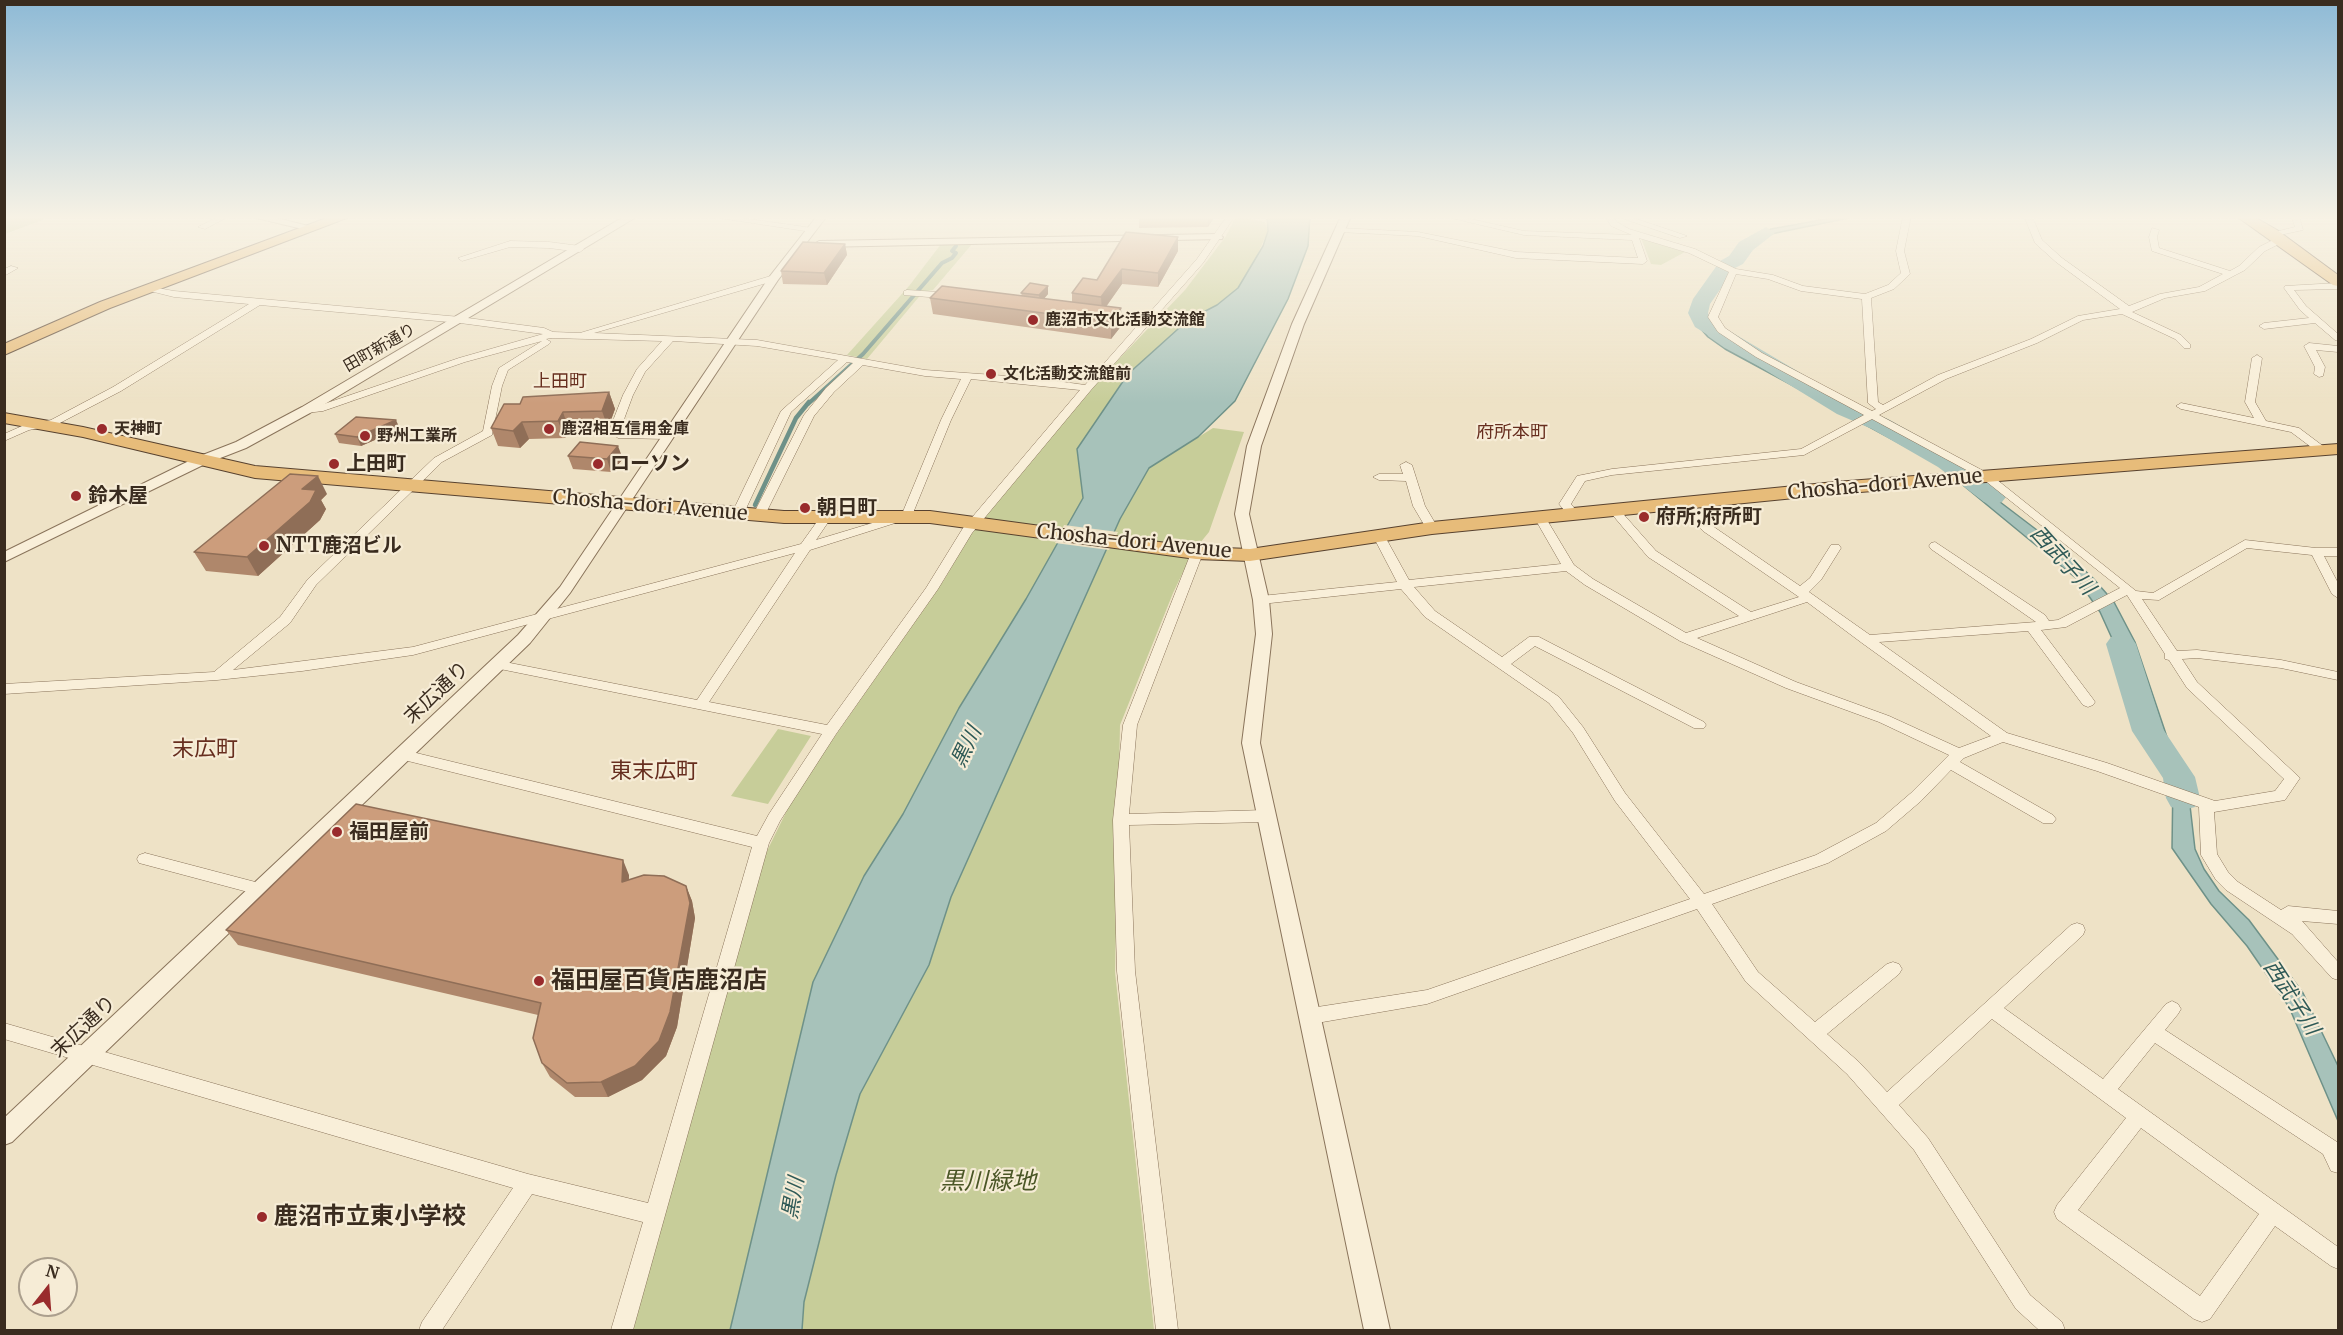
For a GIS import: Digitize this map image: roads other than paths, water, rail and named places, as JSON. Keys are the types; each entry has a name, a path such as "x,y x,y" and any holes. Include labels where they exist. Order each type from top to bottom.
{"highway":[{"path":"4,350 78,316 175,278"},
{"name":"Chosha-dori Avenue","path":"4,418 255,472 759,515 825,518 906,516 977,523 1197,553 1250,555 1432,528 1683,503 2331,450"}],"street":[{"name":"田町新通り","path":"4,558 200,461 241,445 306,410 530,278"},
{"path":"575,337 773,278"},
{"name":"末広通り","path":"4,1134 500,665 545,615 565,590 774,278"},
{"path":"622,1330 761,843 831,731 977,523 1087,388 1183,278"},
{"path":"1318,278 1298,324 1254,446 1242,514 1261,600 1262,657 1251,743 1377,1330"},
{"path":"1683,503 1707,528 2002,737 2092,764 2215,807 2280,796 2293,778 2192,685 2170,656 2130,591 1982,477 1875,413 1759,355 1721,330 1713,317 1729,278"},
{"path":"1774,278 1801,288 1866,297 1891,287 1900,278"},
{"path":"2083,278 2125,310 2178,337 2187,346"},
{"path":"1573,514 1565,504 1581,478 1612,472 1804,452 1942,377 2034,341 2081,318 2125,310 2163,296 2202,289 2223,278"},
{"path":"2338,286 2288,288 2303,308 2338,338"},
{"path":"149,288 174,294 460,320 544,331 551,335"},
{"path":"907,293 959,297"},
{"path":"1866,297 1875,413"},
{"path":"4,438 54,422 117,389 259,301"},
{"path":"1099,317 1146,323"},
{"path":"2264,326 2319,320"},
{"path":"306,410 319,409 462,360 551,335 730,341 786,347 967,377 1035,381 1087,388"},
{"path":"217,676 285,620 312,582 438,459 488,433 497,386 504,368 548,341 551,335"},
{"path":"666,436 618,435 614,431 628,394 642,371 670,338"},
{"path":"2319,374 2320,367 2309,346 2338,349"},
{"path":"738,513 786,411 846,358"},
{"path":"2257,358 2250,402 2262,423"},
{"path":"759,515 809,415 830,390 861,361"},
{"path":"4,689 217,676 302,667 413,651 806,546 906,516 946,420 967,377"},
{"path":"2181,406 2295,430 2331,450"},
{"path":"1379,477 1410,470 1419,506 1432,528"},
{"path":"1614,510 1652,554 1748,616"},
{"path":"1540,517 1569,567 1589,582 1686,638 1791,686 1884,719 1954,759 2048,819"},
{"path":"701,704 825,518"},
{"path":"1379,536 1406,585 1430,614 1554,700 1578,730 1620,797 1700,900 1752,977 1853,1068 1921,1144 2023,1302 2054,1330"},
{"path":"1867,640 1881,637 2061,624 2130,591 2155,597 2245,544 2316,552 2338,552"},
{"path":"1935,546 2040,618 2045,625"},
{"path":"1686,638 1804,595 1835,548"},
{"path":"2316,552 2338,594"},
{"path":"1167,1330 1126,971 1121,820 1130,725 1197,553"},
{"path":"1261,600 1569,567"},
{"path":"2031,626 2088,702"},
{"path":"1503,663 1534,640 1699,725"},
{"path":"2170,656 2207,655 2280,664 2338,676"},
{"path":"500,665 831,731"},
{"path":"1311,1016 1426,997 1822,859 1881,827 1916,797 1954,759 2002,737"},
{"path":"404,755 761,843"},
{"path":"2206,803 2209,855 2222,876 2232,886 2298,929"},
{"path":"1121,820 1266,816"},
{"path":"145,860 262,890"},
{"path":"2338,917 2288,913 2298,929 2338,973"},
{"path":"1886,1105 2077,930"},
{"path":"1815,1033 1893,969"},
{"path":"1991,1009 2338,1259"},
{"path":"2105,1091 2172,1009"},
{"path":"4,1031 528,1183 655,1215"},
{"path":"2153,1032 2330,1148 2338,1164"},
{"path":"2139,1115 2064,1212 2202,1311 2273,1212"},
{"path":"430,1330 528,1183"}],"water":[{"name":"黒川","path":"1244,278 1296,278 1288,299 1235,401 1198,437 1149,468 1120,519 951,897 929,965 860,1094 836,1175 804,1302 802,1330 730,1330 813,982 864,876 903,814 959,708 1026,599 1083,498 1077,449 1128,374 1188,320 1217,305 1238,288"},
{"path":"1713,278 1722,278 1704,306 1705,320 1724,343 1915,446 1983,489 2054,543 2092,577 2114,602 2135,642 2167,737 2188,788 2195,849 2204,869 2219,891 2249,920 2303,993 2338,1066 2338,1121 2289,1007 2247,946 2211,904 2172,848 2173,777 2166,754 2148,731 2144,700 2124,665 2100,612 2077,579 1936,463 1725,349 1708,337 1698,326 1694,315 1698,298"}],"waterway":[{"path":"808,404 863,354 929,278"},
{"name":"西武子川","path":"1720,278 1700,303 1698,313 1702,323 1845,409 1880,424 1947,462 1993,497"},
{"path":"755,505 796,418 809,402"},
{"name":"西武子川","path":"2121,644 2148,731 2179,777 2183,798"}],"place":[{"name":"鹿沼市文化活動交流館","path":"1033,320"},
{"name":"文化活動交流館前","path":"991,374"},
{"name":"天神町","path":"102,429"},
{"name":"鹿沼相互信用金庫","path":"549,429"},
{"name":"野州工業所","path":"365,436"},
{"name":"上田町","path":"334,464"},
{"name":"ローソン","path":"598,464"},
{"name":"鈴木屋","path":"76,496"},
{"name":"朝日町","path":"805,508"},
{"name":"府所;府所町","path":"1644,517"},
{"name":"NTT鹿沼ビル","path":"264,546"},
{"name":"福田屋前","path":"337,832"},
{"name":"福田屋百貨店鹿沼店","path":"539,981"},
{"name":"鹿沼市立東小学校","path":"262,1217"}],"district":[{"name":"上田町","path":"560,382"},
{"name":"府所本町","path":"1512,433"},
{"name":"末広町","path":"205,750"},
{"name":"東末広町","path":"654,772"}],"park label":[{"name":"黒川緑地","path":"988,1182"}]}
